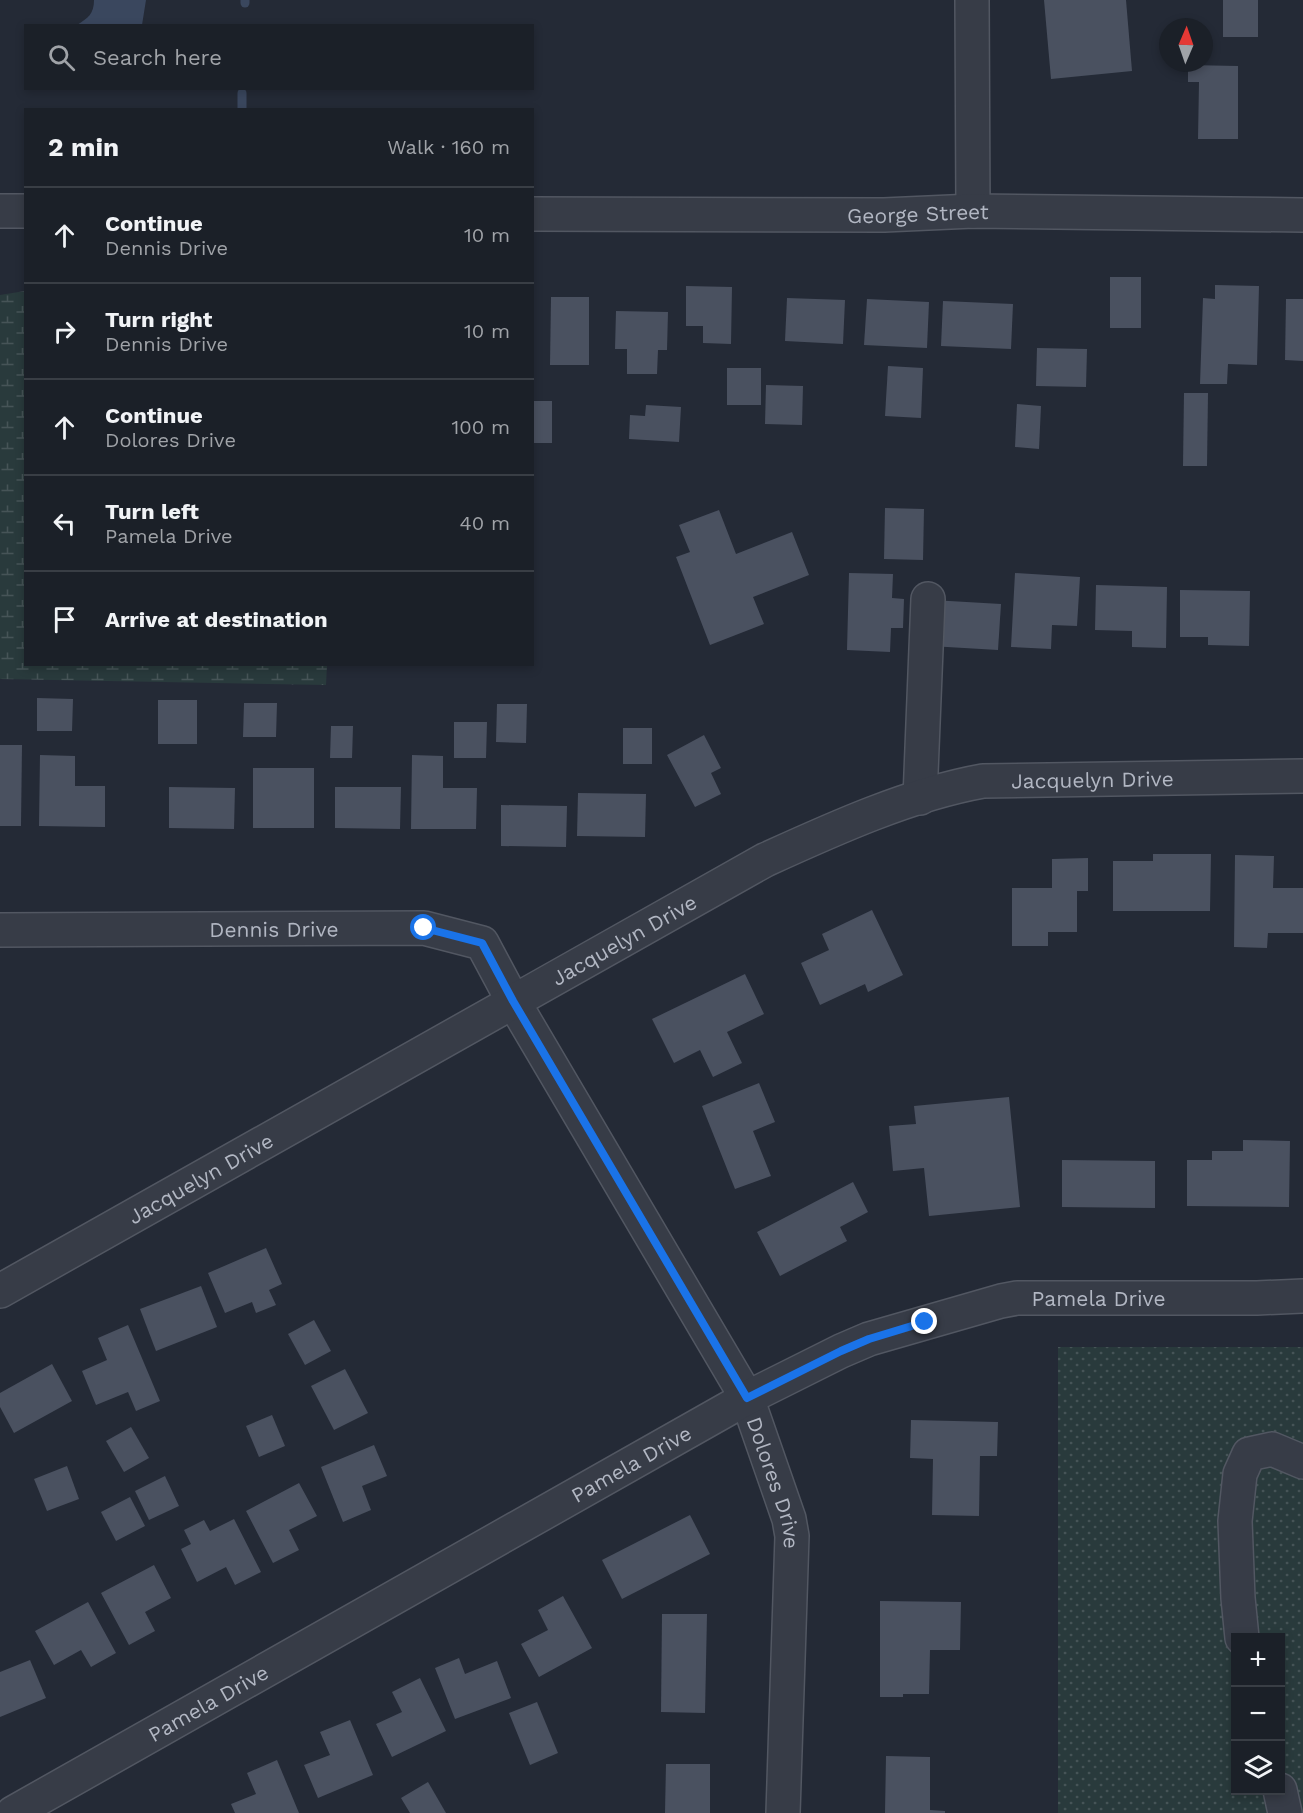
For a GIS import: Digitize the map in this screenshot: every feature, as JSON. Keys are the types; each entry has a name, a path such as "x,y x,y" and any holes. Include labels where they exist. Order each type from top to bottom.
{"street":[{"path":"972,0 973,211"},
{"path":"0,211 24,212"},
{"name":"George Street","path":"534,214 884,215 973,211 1303,215"},
{"path":"920,798 928,599"},
{"name":"Jacquelyn Drive","path":"0,1291 765,860 843,825 957,786 983,781 1303,776"},
{"name":"Dennis Drive","path":"0,930 424,928 482,943 513,1001"},
{"name":"Dolores Drive","path":"513,1001 747,1398 789,1519 792,1536 783,1813"},
{"name":"Pamela Drive","path":"13,1813 747,1398 869,1339 1001,1300 1017,1298 1303,1296"},
{"path":"1242,1633 1235,1521 1240,1474 1249,1454 1272,1449 1303,1462"},
{"path":"1281,1795 1285,1813"}],"green space":[{"path":"24,291 24,666 327,666 326,685 0,679 0,295"},
{"path":"1058,1347 1303,1347 1303,1813 1058,1813"}],"water":[{"path":"94,0 146,0 142,24 78,24 90,15"}],"building":[{"path":"1044,0 1126,0 1132,71 1051,79"},
{"path":"1223,0 1258,0 1258,37 1223,37"},
{"path":"1213,66 1238,66 1238,139 1198,139 1199,82 1188,82 1188,72 1213,72"},
{"path":"1110,277 1141,277 1141,328 1110,328"},
{"path":"1215,285 1259,286 1257,365 1228,364 1227,384 1200,384 1203,298 1215,299"},
{"path":"686,286 732,287 731,344 703,343 703,326 686,326"},
{"path":"551,297 589,297 589,365 550,365"},
{"path":"787,298 845,300 843,344 785,341"},
{"path":"867,299 929,302 927,348 864,345"},
{"path":"1286,299 1303,299 1303,361 1285,360"},
{"path":"943,301 1013,304 1011,349 941,346"},
{"path":"616,311 668,312 667,350 658,350 657,374 627,374 627,349 615,349"},
{"path":"1037,348 1087,349 1086,387 1036,386"},
{"path":"888,366 923,368 921,418 885,416"},
{"path":"727,368 761,368 761,405 727,405"},
{"path":"766,385 803,386 802,425 765,424"},
{"path":"1184,393 1208,393 1207,466 1183,466"},
{"path":"534,401 552,401 552,443 534,443"},
{"path":"1017,404 1041,406 1039,449 1015,447"},
{"path":"646,405 681,407 679,442 629,439 630,415 645,416"},
{"path":"885,508 924,509 923,560 884,559"},
{"path":"719,510 736,554 792,532 809,575 753,597 764,624 710,645 676,557 690,552 679,525"},
{"path":"849,573 893,574 892,598 904,599 903,628 891,628 890,652 847,650"},
{"path":"1015,573 1080,577 1077,626 1052,625 1051,649 1011,647"},
{"path":"1096,585 1167,587 1166,648 1132,647 1132,631 1095,630"},
{"path":"1180,590 1250,591 1249,646 1208,645 1208,637 1180,637"},
{"path":"932,600 1001,604 998,650 930,646"},
{"path":"37,698 73,699 72,731 37,731"},
{"path":"158,700 197,700 197,744 158,744"},
{"path":"244,703 277,703 276,737 243,737"},
{"path":"497,704 527,704 526,743 496,742"},
{"path":"454,722 487,722 486,758 454,758"},
{"path":"331,726 353,726 352,758 330,758"},
{"path":"623,728 652,728 652,764 623,764"},
{"path":"704,735 721,768 711,773 721,794 695,807 667,755"},
{"path":"0,745 22,745 21,826 0,826"},
{"path":"40,755 75,756 75,786 105,786 105,827 39,826"},
{"path":"412,755 443,756 443,788 477,788 476,829 411,829"},
{"path":"253,768 314,768 314,828 253,828"},
{"path":"169,787 235,788 234,829 169,828"},
{"path":"335,787 401,787 400,829 335,828"},
{"path":"578,793 646,794 645,837 577,836"},
{"path":"501,805 567,806 566,847 501,846"},
{"path":"1153,854 1211,854 1210,911 1113,911 1113,861 1153,861"},
{"path":"1235,855 1274,856 1273,888 1303,888 1303,933 1268,933 1267,948 1234,947"},
{"path":"1088,858 1088,891 1077,891 1077,932 1048,932 1048,946 1012,946 1012,888 1052,888 1052,859"},
{"path":"872,910 903,975 868,992 865,984 820,1005 801,963 829,950 822,934"},
{"path":"745,974 764,1014 727,1032 742,1063 713,1077 700,1050 674,1063 652,1019"},
{"path":"759,1083 775,1122 753,1131 771,1176 735,1189 702,1106"},
{"path":"1009,1097 1020,1207 929,1216 924,1168 893,1171 889,1126 916,1124 914,1106"},
{"path":"1243,1140 1290,1141 1289,1207 1187,1206 1187,1160 1212,1160 1212,1151 1243,1151"},
{"path":"1062,1160 1155,1161 1155,1208 1062,1207"},
{"path":"853,1182 868,1212 840,1227 847,1241 780,1276 757,1232"},
{"path":"266,1248 282,1284 269,1290 276,1305 256,1313 252,1302 225,1313 208,1273"},
{"path":"201,1286 217,1327 156,1351 140,1309"},
{"path":"314,1320 331,1351 305,1365 288,1334"},
{"path":"128,1325 160,1401 136,1411 128,1392 96,1405 82,1371 107,1360 98,1338"},
{"path":"52,1364 72,1401 14,1433 0,1407 0,1393"},
{"path":"345,1369 368,1413 334,1430 311,1386"},
{"path":"272,1415 285,1446 259,1457 246,1426"},
{"path":"911,1420 998,1422 997,1456 980,1456 979,1516 932,1515 933,1459 910,1458"},
{"path":"131,1427 149,1458 124,1472 106,1441"},
{"path":"374,1445 387,1476 362,1486 371,1510 343,1522 321,1467"},
{"path":"67,1466 79,1499 47,1511 34,1479"},
{"path":"165,1476 179,1506 149,1520 135,1491"},
{"path":"299,1483 317,1516 289,1530 299,1550 273,1563 246,1511"},
{"path":"130,1497 145,1526 116,1541 101,1512"},
{"path":"690,1515 710,1554 622,1599 602,1560"},
{"path":"234,1519 261,1572 235,1585 226,1567 197,1582 181,1549 191,1544 184,1530 204,1520 210,1531"},
{"path":"154,1565 171,1598 145,1612 155,1631 129,1645 101,1593"},
{"path":"563,1596 592,1648 539,1677 521,1644 548,1630 538,1610"},
{"path":"880,1601 961,1602 960,1650 930,1650 929,1694 880,1697"},
{"path":"88,1602 116,1653 91,1667 81,1650 54,1665 35,1631"},
{"path":"662,1614 707,1614 705,1713 661,1712"},
{"path":"459,1658 465,1674 497,1661 511,1698 455,1719 435,1668"},
{"path":"30,1660 46,1698 0,1717 0,1672"},
{"path":"420,1678 446,1731 392,1757 376,1724 402,1712 392,1692"},
{"path":"537,1702 558,1753 530,1765 509,1713"},
{"path":"350,1720 373,1775 318,1798 304,1765 330,1755 320,1732"},
{"path":"886,1756 930,1757 930,1810 945,1811 945,1813 885,1813"},
{"path":"277,1760 299,1813 235,1813 231,1804 256,1794 247,1773"},
{"path":"666,1764 710,1764 710,1813 665,1813"},
{"path":"428,1782 446,1813 410,1813 401,1798"}],"waterway":[{"path":"242,93 242,108"}],"route":[{"path":"424,928 482,943 513,1001 747,1398 869,1339 925,1322"}]}
